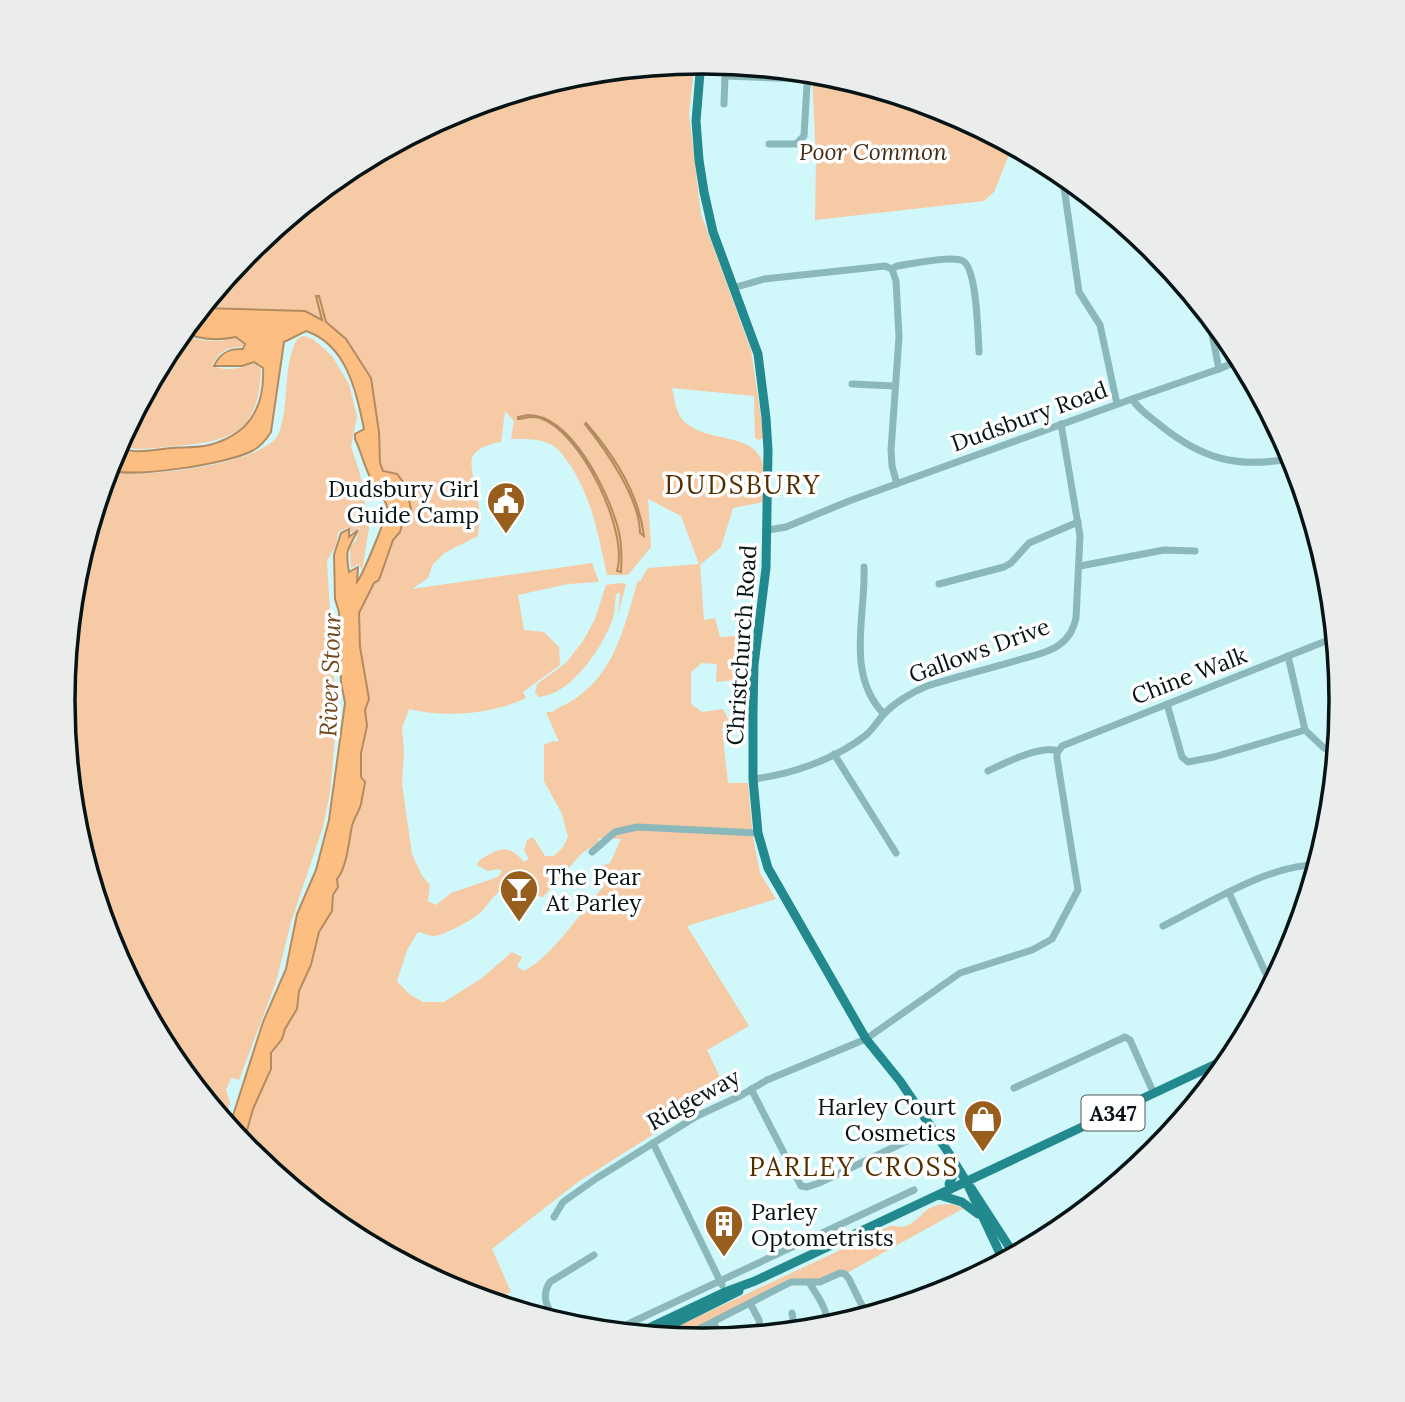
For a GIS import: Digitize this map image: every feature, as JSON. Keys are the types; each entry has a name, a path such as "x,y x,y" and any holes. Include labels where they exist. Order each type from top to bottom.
{"main road":[{"name":"Christchurch Road","path":"700,74 696,121 699,160 713,232 758,354 767,439 766,568 754,665 753,779 758,833 768,868 866,1039 900,1081 1010,1248"},
{"name":"A347","path":"965,1180 1212,1066"},
{"path":"949,1184 954,1171 950,1155"},
{"name":"Christchurch Road","path":"965,1180 999,1253"},
{"path":"835,1244 870,1222 949,1184 965,1180"},
{"path":"664,1327 965,1180"},
{"path":"939,1195 962,1202 981,1217"},
{"path":"659,1327 671,1323"}],"street":[{"path":"724,104 725,76 751,76"},
{"path":"768,144 796,144 804,136 807,83"},
{"path":"782,144 782,154"},
{"path":"1064,189 1079,292 1100,325 1117,404"},
{"path":"733,288 764,279 953,260 964,262 969,266 972,279 979,352"},
{"path":"892,268 896,281 899,337 891,450 897,484"},
{"path":"1212,336 1219,369"},
{"path":"1132,399 1231,363"},
{"path":"852,384 895,386"},
{"name":"Dudsbury Road","path":"768,530 786,527 1132,399 1178,439 1207,455 1227,461 1281,460"},
{"name":"Gallows Drive","path":"753,779 785,772 834,754 865,736 897,703 925,687 976,674 1062,643 1073,629 1080,566 1078,522 1061,424"},
{"path":"939,584 1003,567 1011,563 1028,543 1078,522"},
{"path":"1080,566 1157,551 1195,551"},
{"path":"864,567 859,651 863,677 872,699 884,714"},
{"name":"Chine Walk","path":"988,771 1020,757 1052,749 1058,751 1070,742 1327,641"},
{"path":"1288,656 1305,730 1309,737 1328,750"},
{"path":"1167,704 1182,757 1188,762 1305,730"},
{"path":"866,1039 960,973 1031,950 1052,939 1078,890 1058,751"},
{"path":"834,754 896,853"},
{"path":"592,852 615,832 637,827 758,833"},
{"path":"1163,926 1273,872 1309,864"},
{"path":"1230,893 1267,975"},
{"path":"1013,1087 1125,1037 1130,1040 1154,1094"},
{"name":"Ridgeway","path":"554,1217 563,1202 697,1116 767,1080 866,1039"},
{"path":"751,1089 801,1186 819,1183 932,1129"},
{"path":"653,1143 727,1295"},
{"path":"629,1324 914,1190"},
{"path":"550,1309 544,1297 550,1282 594,1255"},
{"path":"701,1328 791,1282 821,1282 840,1273 845,1274 863,1308"},
{"path":"809,1282 827,1316"},
{"path":"750,1303 760,1325"},
{"path":"792,1313 793,1321"},
{"path":"713,1322 716,1328"},
{"path":"671,1323 672,1327"},
{"path":"671,1323 675,1327"}],"green space":[{"path":"694,74 689,114 701,214 751,350 764,438 755,438 754,396 672,388 680,416 692,427 750,446 758,453 764,467 764,502 733,508 721,547 700,565 704,620 715,618 720,637 750,635 746,679 716,682 717,664 702,663 691,672 691,704 702,712 723,709 731,725 722,728 728,783 748,783 753,837 760,873 776,899 687,926 749,1026 707,1050 727,1092 676,1120 578,1182 492,1249 511,1292 503,1296 425,1264 354,1223 289,1173 247,1132 253,1109 271,1069 271,1053 282,1039 297,1009 299,991 338,887 337,879 344,867 352,826 361,805 365,782 361,777 361,753 365,735 365,710 369,699 360,647 359,613 374,583 379,580 393,540 400,532 404,519 412,513 404,487 397,478 383,472 380,463 379,432 371,378 346,339 326,322 305,311 214,308 259,257 321,203 354,179 425,138 462,121 540,95 621,79","holes":["505,411 514,421 511,439 533,440 554,446 568,462 589,502 607,575 628,575 651,547 648,499 681,516 699,564 648,568 640,582 638,580 618,643 603,672 577,697 552,712 546,712 559,742 553,741 544,745 544,781 562,814 568,837 563,847 554,856 545,856 533,837 527,840 524,850 529,859 524,862 509,850 495,852 482,858 477,865 488,871 502,871 498,877 451,893 436,905 428,901 430,885 422,876 412,854 402,784 402,728 409,709 468,713 499,708 526,698 523,692 560,665 559,647 544,632 524,630 518,595 568,584 599,582 592,563 412,589 428,578 433,564 446,552 478,536 479,507 471,462 476,452 501,442","528,415 544,418 559,428 573,441 597,476 618,528 621,572 617,571 617,534 611,513 591,471 566,437 550,423","586,423 624,475 637,507 643,536 628,491","598,838 621,839 610,863 602,866 604,886 555,945 533,965 523,971 517,966 522,957 512,952 482,978 444,1002 423,1002 409,994 397,981 407,950 418,932 438,936 457,927 480,913 508,885 515,888 527,880 537,880 532,895 543,897 582,853 599,842"]},
{"name":"Poor Common","path":"813,84 904,107 943,121 1009,154 994,192 984,201 815,220"},
{"path":"304,336 313,339 332,356 349,384 357,417 351,446 360,474 369,528 362,571 359,564 351,568 350,547 356,540 360,527 351,533 349,527 338,532 336,545 327,561 335,697 335,738 330,792 323,827 291,922 276,982 239,1080 231,1078 226,1090 230,1103 228,1111 181,1050 159,1015 140,979 108,903 96,863 80,783 76,742 76,660 80,619 96,539 118,473 199,467 251,454 269,444 279,433 289,361 297,339"},
{"path":"192,337 208,341 236,338 244,345 224,351 212,366 233,369 254,363 261,369 254,410 246,423 235,432 206,442 130,448 159,387"},
{"path":"626,584 618,615 619,593 616,594 612,621 592,657 562,688 538,697 535,692 537,684 566,663 583,641 595,619 606,585"},
{"path":"941,1204 964,1208 845,1274 820,1282 791,1282 701,1328 679,1327 885,1228 909,1225 933,1206"}],"shaded area":[{"path":"316,296 319,296 326,322 346,339 371,378 379,432 380,463 383,471 397,474 406,486 412,514 404,519 400,532 393,540 379,580 374,583 359,613 360,647 369,699 365,710 367,726 361,753 361,777 365,782 361,804 352,826 343,868 337,879 338,887 333,895 332,911 319,932 311,965 299,991 297,1009 282,1039 271,1053 271,1069 253,1109 247,1132 233,1117 263,1022 286,969 297,914 316,870 329,820 345,703 341,682 334,555 341,533 349,529 349,537 358,530 347,558 349,572 358,567 357,582 375,544 387,507 369,474 355,439 355,434 364,429 347,371 331,347 306,331 284,342 271,432 258,447 240,456 180,469 119,472 128,450 143,451 209,445 234,434 251,418 261,396 263,368 254,362 242,366 214,366 222,355 233,349 243,349 245,344 236,337 209,339 193,336 214,308 305,311 322,320"},
{"path":"528,415 544,418 559,428 573,441 597,476 618,528 621,572 617,571 619,553 609,508 586,462 556,427 537,417 518,419"},
{"path":"586,423 606,448 631,490 644,536 640,533 628,490"}],"place":[{"name":"Dudsbury Girl Guide Camp","path":"506,535"},
{"name":"The Pear At Parley","path":"519,923"},
{"name":"Harley Court Cosmetics","path":"983,1153"},
{"name":"Parley Optometrists","path":"724,1258"}],"district":[{"name":"DUDSBURY","path":"743,484"},
{"name":"PARLEY CROSS","path":"854,1166"}],"water label":[{"name":"River Stour","path":"330,675"}]}
